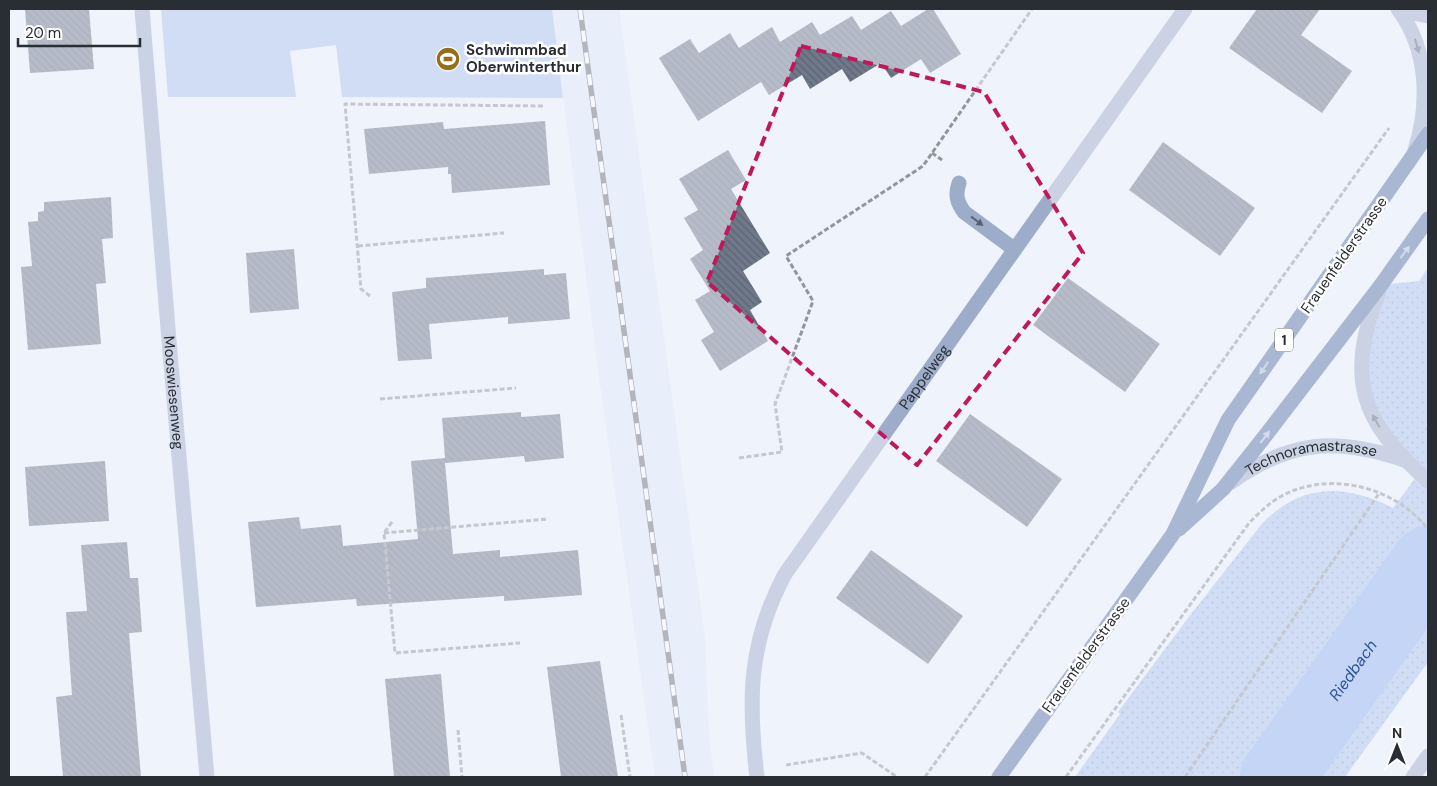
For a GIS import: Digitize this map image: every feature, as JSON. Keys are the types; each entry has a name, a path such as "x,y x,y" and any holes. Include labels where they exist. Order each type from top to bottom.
{"main road":[{"name":"Frauenfelderstrasse","path":"999,777 1173,534 1228,420 1428,134"},
{"name":"Frauenfelderstrasse","path":"1173,534 1223,489 1381,285 1428,219"}],"street":[{"name":"Mooswiesenweg","path":"142,9 207,777"},
{"name":"Pappelweg","path":"757,777 752,737 752,682 761,630 776,592 796,558 1185,9"},
{"path":"1398,9 1413,31 1421,61 1424,87 1424,115 1413,156"},
{"path":"1403,9 1428,16"},
{"path":"958,183 956,193 958,204 964,212 1014,249"},
{"name":"Technoramastrasse","path":"1381,285 1370,315 1364,340 1362,377 1364,395 1385,436 1405,460 1428,481"},
{"name":"Technoramastrasse","path":"1223,489 1248,470 1263,462 1310,447 1344,445 1364,448 1405,460"},
{"path":"1413,777 1427,759"}],"path":[{"path":"739,458 782,452 775,404 812,301 786,256 923,166 1032,9"},
{"path":"370,296 361,289 345,104 545,106"},
{"path":"925,777 1382,136"},
{"path":"358,246 504,233"},
{"path":"380,399 516,388"},
{"path":"1066,777 1249,523 1262,510 1279,498 1296,490 1321,485 1340,484 1360,487 1380,492 1408,508 1428,529"},
{"path":"1185,777 1380,492"},
{"path":"384,533 548,519"},
{"path":"392,522 384,533 395,654 520,643"},
{"path":"621,715 630,777"},
{"path":"458,730 462,777"},
{"path":"785,765 862,753 897,777"}],"highlighted area":[{"path":"801,46 984,92 1083,253 917,465 707,282"}],"shaded area":[{"name":"Schwimmbad Oberwinterthur","path":"161,9 552,9 563,98 342,97 336,45 290,51 296,97 168,97"},
{"path":"552,9 619,9 705,638 709,735 714,777 655,777 599,377"},
{"path":"1428,268 1428,662 1345,777 1075,777 1120,714 1118,712 1188,618 1261,525 1276,511 1291,501 1323,491 1357,494 1393,508 1419,473 1394,447 1362,377 1381,285 1419,281"}],"building":[{"path":"25,9 89,9 94,69 30,73"},
{"path":"928,9 933,9 961,54 930,73 921,59 891,78 881,63 850,82 842,69 810,89 802,75 769,95 761,82 698,121 659,58 690,39 699,53 730,33 739,48 772,27 780,42 812,22 820,35 852,16 861,30 891,11 901,26"},
{"path":"1257,9 1320,9 1301,35 1352,71 1322,113 1229,48"},
{"path":"545,121 550,185 452,193 451,174 448,174 448,167 369,174 364,129 443,122 444,129"},
{"path":"1163,142 1255,208 1220,256 1129,190"},
{"path":"728,150 746,180 731,189 770,253 743,271 762,302 750,310 768,341 720,371 701,340 714,332 695,300 710,291 690,259 703,250 684,218 698,210 679,179"},
{"path":"111,197 113,238 102,239 106,283 96,284 101,344 28,350 21,267 32,266 28,222 38,221 38,212 44,211 44,202"},
{"path":"294,249 299,309 250,313 246,253"},
{"path":"544,269 544,275 566,273 570,319 508,324 508,317 429,324 432,359 398,361 392,292 426,288 426,278"},
{"path":"1068,278 1160,344 1125,392 1033,325"},
{"path":"521,412 521,417 560,414 564,458 525,462 524,456 445,463 453,554 500,550 500,557 578,550 582,595 504,601 504,596 357,606 356,599 256,607 248,522 299,517 301,529 341,525 343,546 418,539 411,461 445,458 442,418"},
{"path":"970,414 1062,479 1027,527 936,461"},
{"path":"105,461 109,521 29,526 25,467"},
{"path":"127,542 130,578 138,578 142,632 129,633 141,777 63,777 56,697 72,695 66,612 87,611 81,545"},
{"path":"871,550 963,616 928,664 836,598"},
{"path":"600,661 618,777 561,777 547,667"},
{"path":"441,674 450,777 394,777 385,679"}],"waterway":[{"name":"Riedbach","path":"1277,777 1428,563"}],"railway":[{"path":"580,9 685,777"}],"place":[{"name":"Schwimmbad Oberwinterthur","path":"448,59"}]}
